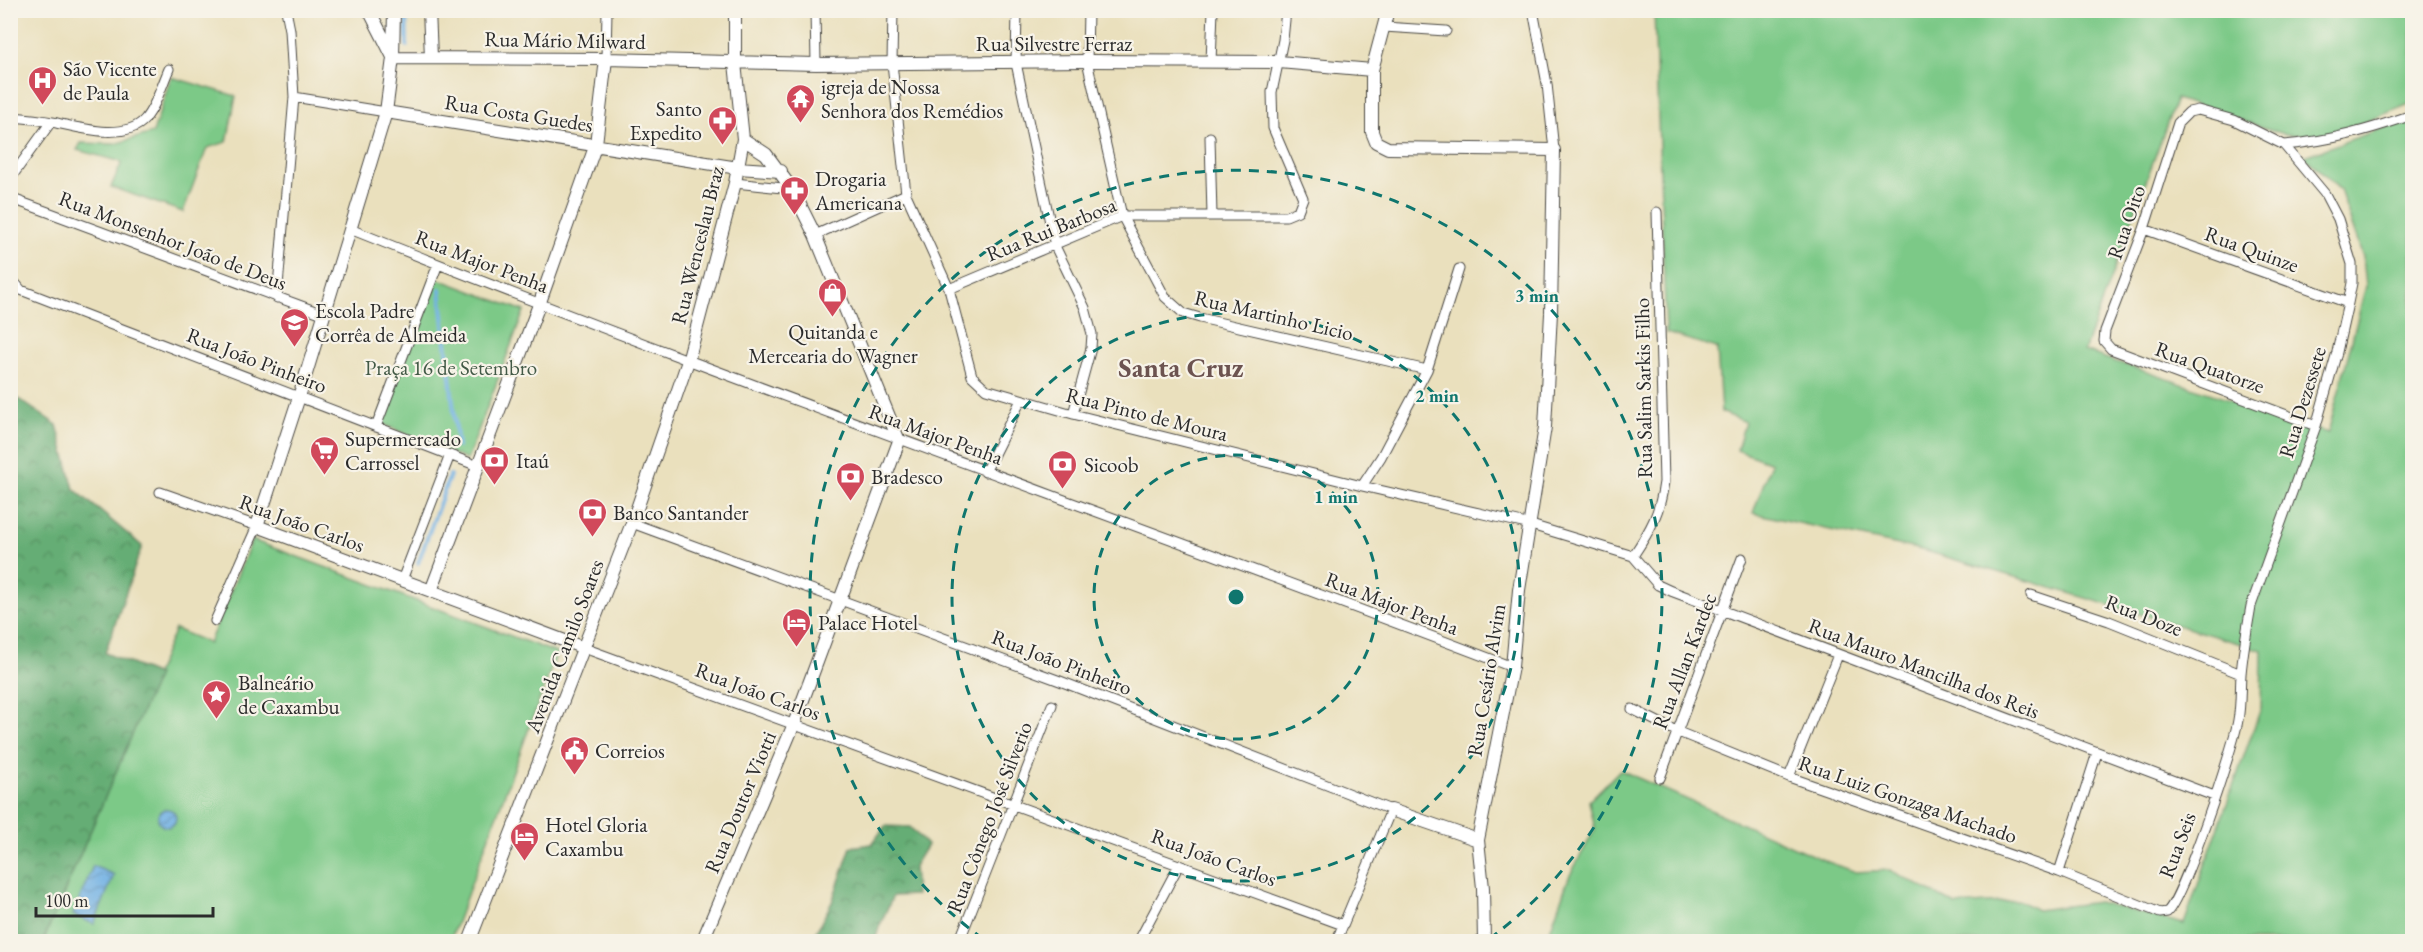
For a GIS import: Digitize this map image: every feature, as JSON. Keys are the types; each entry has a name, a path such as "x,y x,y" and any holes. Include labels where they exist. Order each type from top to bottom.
{"street":[{"path":"277,298 294,98 290,30 286,10"},
{"path":"369,10 393,58"},
{"path":"215,621 257,526 386,112 393,58 394,10"},
{"path":"429,10 431,57"},
{"path":"431,591 540,302 596,144 606,59 607,10"},
{"name":"Rua Wenceslau Braz","path":"688,361 735,183 743,139 735,63 735,10"},
{"path":"815,10 816,64"},
{"name":"Rua Pinto de Moura","path":"893,10 892,63 906,194 949,289 972,376 986,389 1073,414 1362,486 1531,525 1633,556"},
{"path":"1017,10 1016,63 1055,246 1084,308 1092,334 1091,348 1073,414"},
{"name":"Rua Martinho Licio","path":"1088,10 1087,61 1122,216 1165,297 1183,313 1200,318 1427,370"},
{"path":"1211,62 1213,10"},
{"path":"1279,62 1286,10"},
{"path":"1388,10 1372,70 1372,132 1376,142 1388,148 1554,150 1548,84 1533,10"},
{"path":"1384,27 1446,32"},
{"name":"Rua Mário Milward","path":"393,58 606,59 735,63"},
{"name":"Rua Silvestre Ferraz","path":"735,63 1279,62 1372,70"},
{"name":"Rua Rui Barbosa","path":"949,289 1122,216 1286,216 1298,211 1303,198 1273,128 1272,92 1279,62"},
{"path":"10,117 51,122 80,130 120,131 137,126 146,118 169,69"},
{"name":"Rua Costa Guedes","path":"294,98 738,168 781,171"},
{"name":"Rua Dezessete","path":"2178,123 2189,111 2198,110 2234,120 2284,144 2325,194 2338,219 2352,264 2352,283 2348,303 2316,426 2251,606 2241,674 2238,719 2214,796"},
{"path":"2284,144 2332,140 2361,133 2412,115"},
{"path":"10,178 51,122"},
{"name":"Rua Oito","path":"2105,331 2144,229 2178,123"},
{"path":"1210,137 1212,216"},
{"path":"743,139 766,154 781,171 792,189 815,235 899,441"},
{"name":"Rua Cesário Alvim","path":"1484,942 1483,888 1478,840 1512,668 1519,590 1545,427 1554,228 1554,150"},
{"path":"735,183 792,189"},
{"path":"815,235 906,194"},
{"name":"Rua Monsenhor João de Deus","path":"10,198 323,314"},
{"name":"Rua Salim Sarkis Filho","path":"1633,556 1656,519 1664,482 1657,212"},
{"name":"Rua Major Penha","path":"350,229 899,441 1325,596 1512,668"},
{"name":"Rua Quinze","path":"2144,229 2348,303"},
{"path":"376,427 438,264"},
{"path":"1362,486 1381,457 1427,370 1459,269"},
{"name":"Rua João Pinheiro","path":"10,277 21,290 478,466"},
{"name":"Rua Quatorze","path":"2105,331 2104,341 2111,349 2316,426"},
{"name":"Avenida Camilo Soares","path":"469,942 632,523 688,361"},
{"path":"985,472 1021,400"},
{"name":"Rua Doutor Viotti","path":"702,942 795,724 899,441"},
{"path":"402,580 450,455"},
{"name":"Rua João Carlos","path":"159,492 795,724 912,770 1343,925"},
{"name":"Rua João Pinheiro","path":"632,523 1060,681 1391,810 1478,840"},
{"name":"Rua Mauro Mancilha dos Reis","path":"1633,556 1658,585 1722,612 2214,796"},
{"name":"Rua Allan Kardec","path":"1660,778 1742,558"},
{"name":"Rua Doze","path":"2031,595 2109,621 2241,674"},
{"path":"1789,777 1838,655"},
{"name":"Rua Cônego José Silverio","path":"959,942 1052,705"},
{"name":"Rua Luiz Gonzaga Machado","path":"1632,709 1676,731 1789,777 2059,872 2160,913 2167,912 2173,906"},
{"path":"2059,872 2097,753"},
{"name":"Rua Seis","path":"2173,906 2214,796"},
{"path":"1336,942 1391,810"},
{"path":"1138,942 1179,865"}],"green space":[{"path":"1654,11 2412,11 2412,103 2328,137 2284,134 2176,99 2084,351 2328,433 2366,286 2363,257 2340,190 2304,156 2412,118 2412,941 1546,942 1569,877 1595,829 1589,801 1620,770 1828,862 1856,872 1890,870 1956,905 2020,901 2037,910 2098,902 2184,924 2261,708 2262,650 1926,551 1753,513 1771,463 1737,450 1745,422 1721,412 1717,348 1666,333"},
{"path":"171,77 236,96 227,142 207,148 183,212 111,187 122,162 77,150 81,143 114,144 153,133"},
{"name":"Praça 16 de Setembro","path":"433,277 524,311 467,460 378,422"},
{"path":"11,394 57,425 74,489 142,546 105,653 158,675 43,941 11,941"},
{"path":"252,540 557,653 450,941 43,942 175,629 209,643"},
{"path":"885,826 910,827 927,845 914,866 916,895 893,896 875,941 811,941 832,902 851,847 872,844"}],"water":[{"path":"167,809 173,812 176,818 173,824 167,827 161,824 158,818 161,812"},
{"path":"93,866 114,875 94,924 73,915"}],"waterway":[{"path":"406,10 407,46"},
{"path":"440,290 458,447"},
{"path":"418,563 450,475"}],"place":[{"name":"São Vicente de Paula","path":"42,106"},
{"name":"igreja de Nossa Senhora dos Remédios","path":"800,124"},
{"name":"Santo Expedito","path":"723,146"},
{"name":"Drogaria Americana","path":"794,216"},
{"name":"Quitanda e Mercearia do Wagner","path":"833,318"},
{"name":"Escola Padre Corrêa de Almeida","path":"294,348"},
{"name":"Supermercado Carrossel","path":"324,476"},
{"name":"Itaú","path":"495,486"},
{"name":"Sicoob","path":"1063,490"},
{"name":"Bradesco","path":"850,502"},
{"name":"Banco Santander","path":"592,538"},
{"name":"Palace Hotel","path":"797,648"},
{"name":"Balneário de Caxambu","path":"217,720"},
{"name":"Correios","path":"574,776"},
{"name":"Hotel Gloria Caxambu","path":"524,862"}],"district":[{"name":"Santa Cruz","path":"1181,367"}]}
